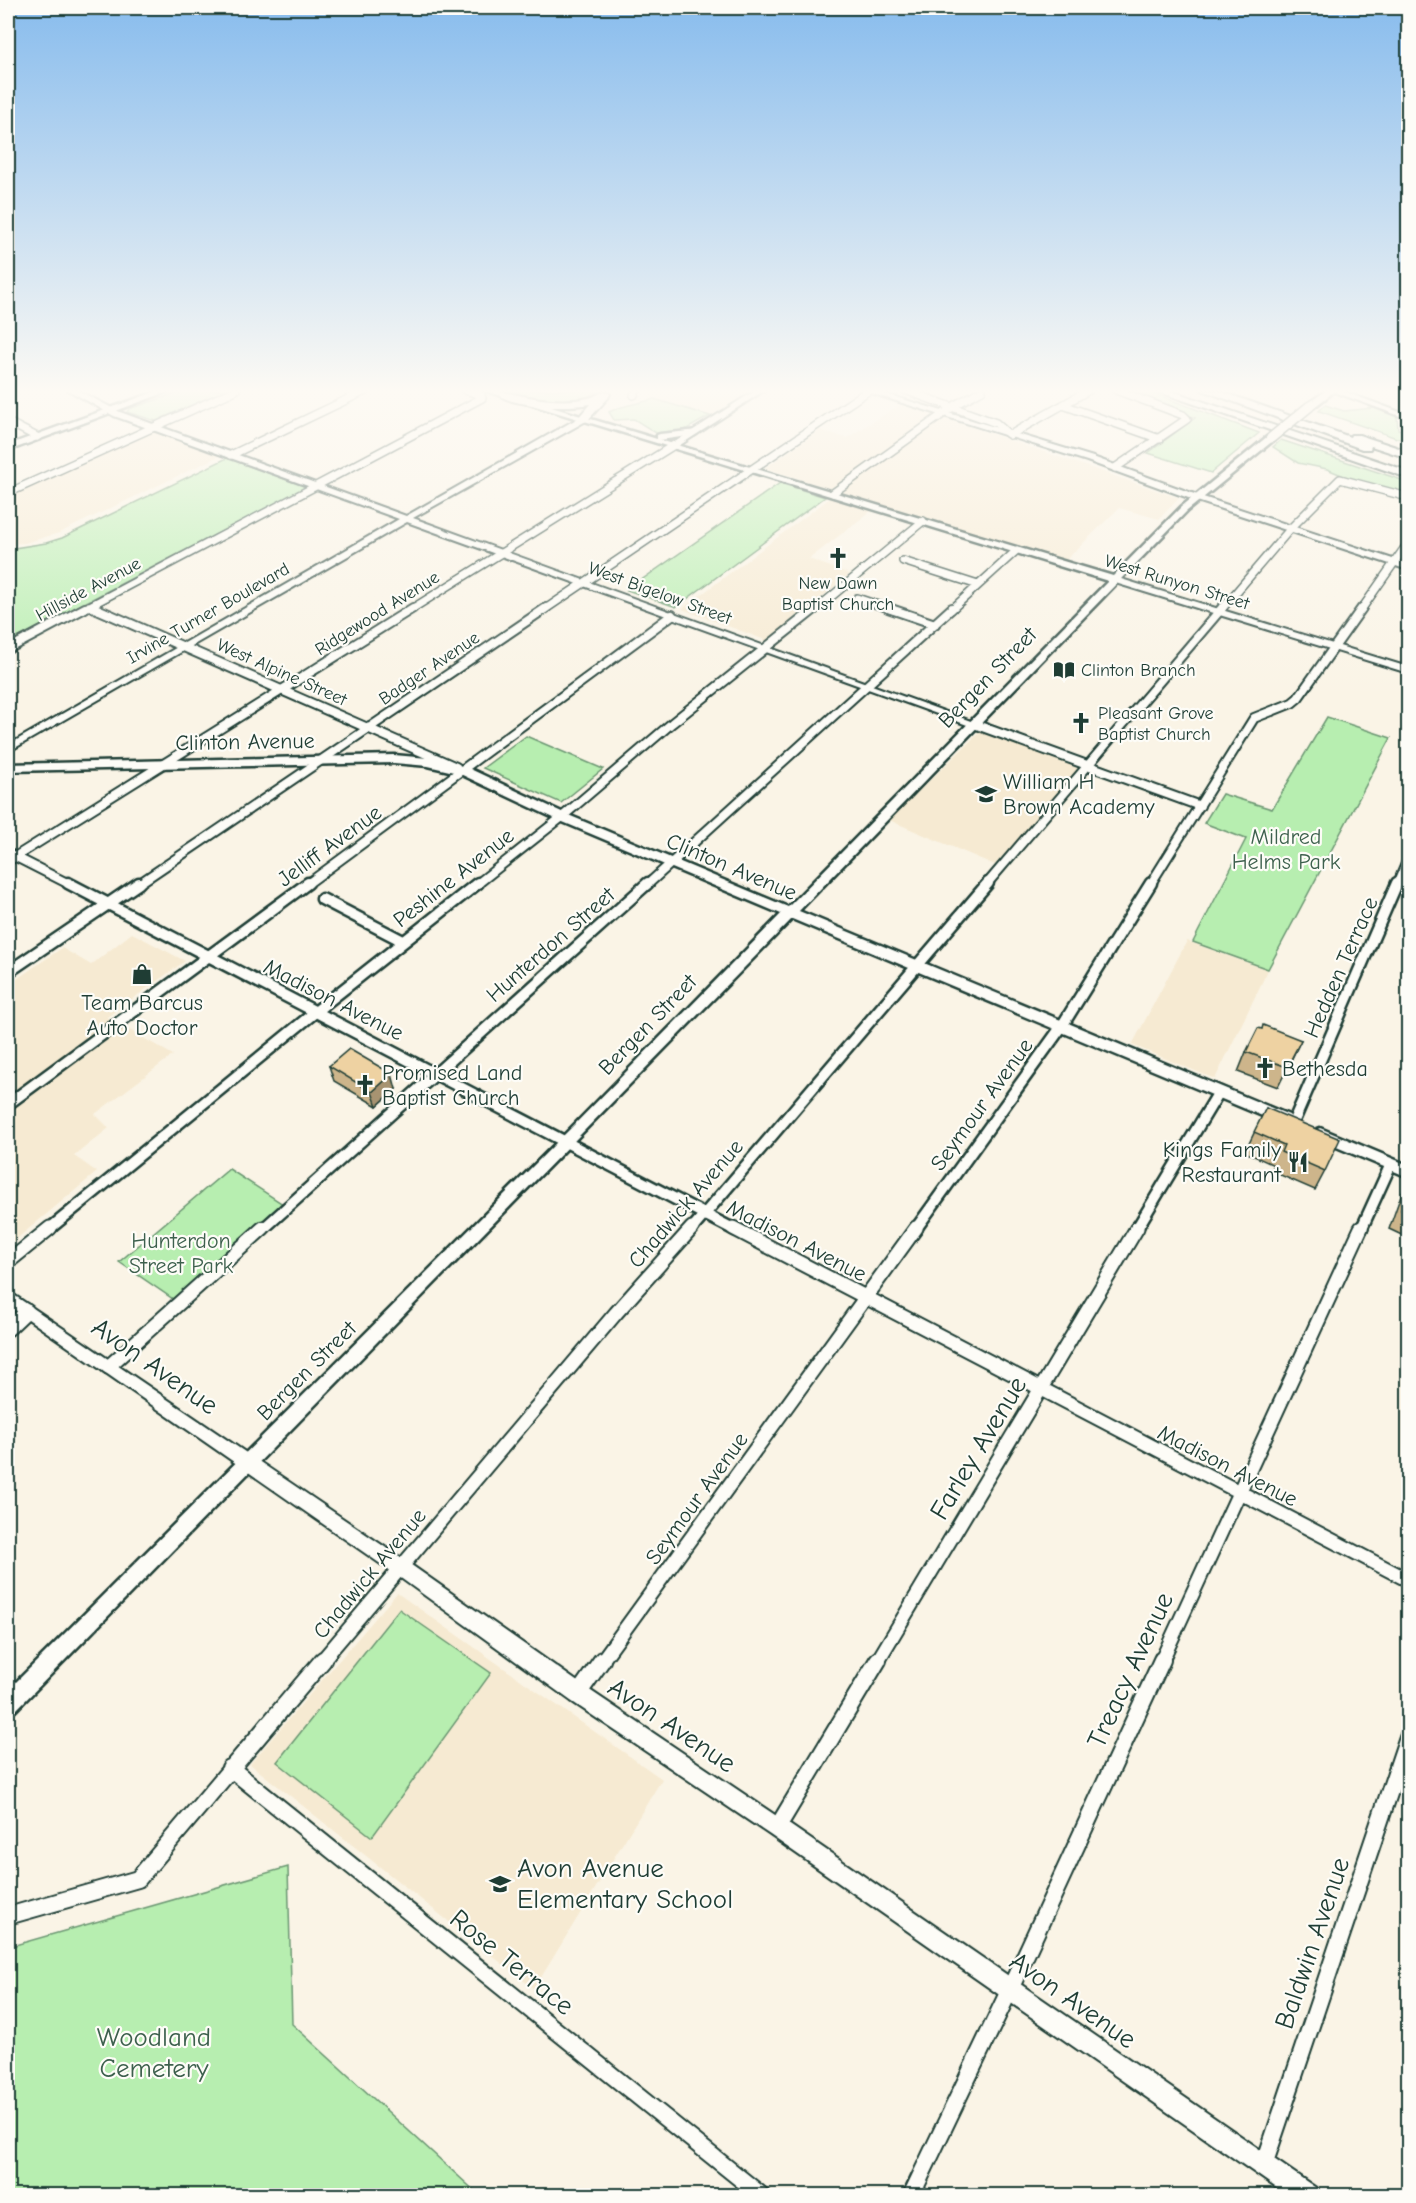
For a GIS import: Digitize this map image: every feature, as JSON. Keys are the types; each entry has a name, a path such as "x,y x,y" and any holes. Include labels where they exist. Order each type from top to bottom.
{"main road":[{"name":"West Runyon Street","path":"832,493 1116,580"},
{"name":"Bergen Street","path":"8,1704 1203,493"},
{"name":"Clinton Avenue","path":"8,767 416,760 462,770 562,817 671,864 1408,1171"}],"street":[{"name":"Hillside Avenue","path":"8,649 306,493"},
{"name":"West Bigelow Street","path":"334,493 1200,806"},
{"name":"Irvine Turner Boulevard","path":"8,749 451,493"},
{"name":"Ridgewood Avenue","path":"10,857 165,764 599,493"},
{"name":"Badger Avenue","path":"8,972 717,493"},
{"path":"1183,493 1408,567"},
{"name":"Chadwick Avenue","path":"8,1916 138,1879 616,1313 706,1214 1291,528 1326,493"},
{"name":"Chadwick Avenue","path":"1392,493 1408,497"},
{"name":"Peshine Avenue","path":"8,1263 316,1011 562,817 672,723 767,649 923,521"},
{"name":"Seymour Avenue","path":"578,1694 1062,1026 1254,718 1292,703 1298,698 1408,543"},
{"name":"Hunterdon Street","path":"108,1367 671,864 1017,550"},
{"path":"903,561 978,585"},
{"name":"West Runyon Street","path":"1116,580 1408,670"},
{"path":"857,598 935,624"},
{"name":"West Alpine Street","path":"89,606 462,770"},
{"name":"Jelliff Avenue","path":"8,1104 672,615"},
{"name":"Madison Avenue","path":"10,857 209,955 1408,1580"},
{"name":"Hedden Terrace","path":"1293,1123 1408,859"},
{"path":"322,899 403,941"},
{"name":"Farley Avenue","path":"777,1828 1219,1092"},
{"name":"Treacy Avenue","path":"911,2196 1010,1989 1391,1164"},
{"name":"Avon Avenue","path":"8,1297 247,1464 401,1568 578,1694 777,1828 1308,2196"},
{"path":"8,1329 27,1311"},
{"name":"Baldwin Avenue","path":"1264,2165 1408,1737"},
{"name":"Rose Terrace","path":"230,1768 762,2196"}],"shaded area":[{"path":"17,493 143,493 59,533 25,543 8,544 8,497"},
{"path":"844,493 1164,493 1179,498 1159,519 1119,508 1064,562"},
{"path":"830,498 871,511 809,559 850,574 768,641 682,609"},
{"name":"William H Brown Academy","path":"981,731 1080,769 995,865 889,820"},
{"path":"132,933 185,961 107,1017 173,1055 95,1114 109,1128 74,1156 97,1172 8,1246 8,985 62,948 91,965"},
{"path":"1187,941 1268,970 1215,1079 1132,1045"},
{"name":"Avon Avenue Elementary School","path":"397,1593 662,1779 534,1989 250,1764"}],"green space":[{"path":"155,493 295,493 8,643 8,549 62,538"},
{"path":"766,493 812,493 825,497 676,607 627,590"},
{"name":"Mildred Helms Park","path":"1327,717 1391,738 1268,969 1193,942 1246,839 1204,823 1222,794 1272,809"},
{"path":"526,736 603,769 561,803 483,768"},
{"name":"Hunterdon Street Park","path":"229,1169 283,1204 176,1301 119,1262"},
{"path":"399,1609 491,1673 372,1837 277,1762"},
{"name":"Woodland Cemetery","path":"288,1867 292,2024 479,2195 8,2195 8,1947"}],"building":[{"path":"1263,1025 1301,1040 1287,1067 1246,1052 1258,1028 1262,1029"},
{"path":"349,1049 392,1074 372,1092 329,1066"},
{"path":"1266,1108 1340,1139 1325,1171 1281,1152 1284,1145 1254,1132"},
{"path":"1408,1188 1408,1213 1401,1210"}],"place":[{"name":"New Dawn Baptist Church","path":"838,558"},
{"name":"Clinton Branch","path":"1064,670"},
{"name":"Pleasant Grove Baptist Church","path":"1081,723"},
{"name":"William H Brown Academy","path":"986,794"},
{"name":"Team Barcus Auto Doctor","path":"142,974"},
{"name":"Bethesda","path":"1265,1068"},
{"name":"Promised Land Baptist Church","path":"365,1085"},
{"name":"Kings Family Restaurant","path":"1298,1162"},
{"name":"Avon Avenue Elementary School","path":"500,1884"}]}
